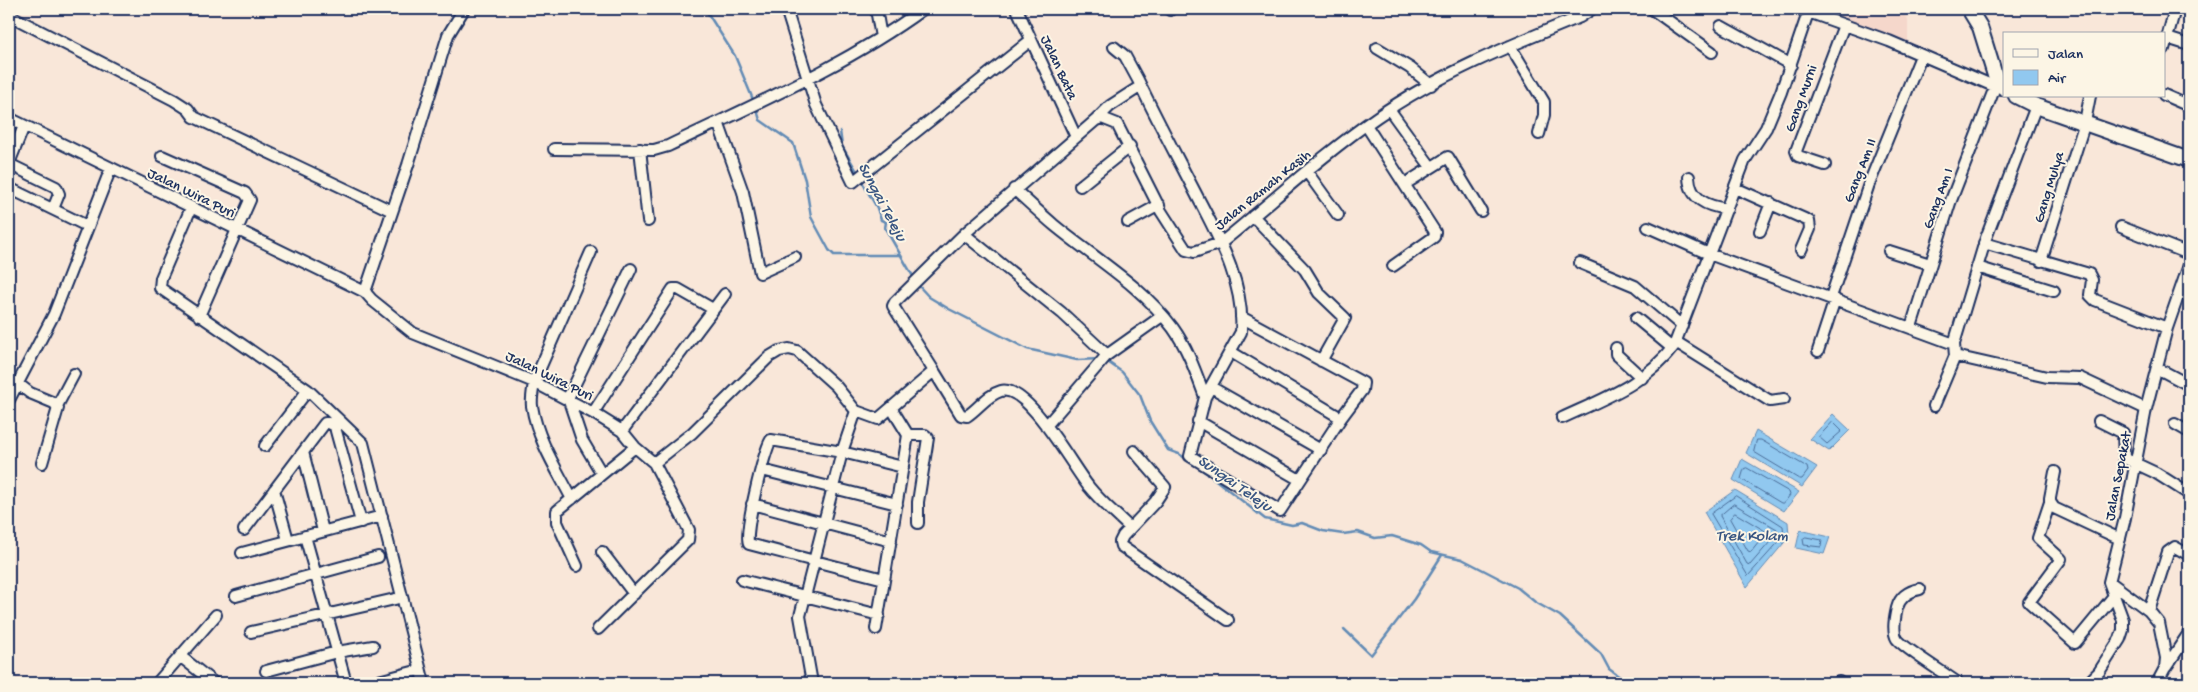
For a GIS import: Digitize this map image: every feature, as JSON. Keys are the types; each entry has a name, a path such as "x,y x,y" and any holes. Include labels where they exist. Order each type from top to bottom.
{"street":[{"path":"365,292 416,140 448,35 464,9"},
{"path":"786,9 816,105 851,182 855,182 1031,40"},
{"path":"876,9 881,37"},
{"path":"554,150 654,150 668,146 809,79 881,37 923,9"},
{"name":"Jalan Bata","path":"1017,9 1076,137"},
{"name":"Jalan Ramah Kasih","path":"1096,120 1102,118 1117,124 1130,146 1158,205 1186,250 1194,252 1221,243 1366,125 1390,109 1510,46 1580,17 1592,9"},
{"path":"1652,9 1712,52"},
{"path":"1969,9 1980,27 1999,85"},
{"path":"2166,42 2175,9"},
{"path":"1562,418 1631,386 1664,359 1674,345 1745,160 1766,128 1791,65 1804,11 1889,41 1921,56 1999,85"},
{"path":"9,15 174,100 188,109 194,117 392,211"},
{"name":"Gang Murni","path":"1826,165 1798,156 1796,151 1844,25"},
{"path":"1721,26 1791,65"},
{"path":"2167,38 2189,44"},
{"path":"1510,46 1544,102 1544,115 1539,134"},
{"path":"1114,47 1124,56 1141,86 1221,243 1235,280 1241,316 1241,332 1205,397 1190,448 1192,459 1280,511 1364,386 1359,380 1241,316"},
{"path":"1377,48 1410,68 1431,86"},
{"name":"Gang Am II","path":"1818,351 1868,184 1921,56"},
{"name":"Gang Am I","path":"1911,327 1950,203 1999,85"},
{"path":"1130,528 1090,488 1046,426 1017,394 1002,391 987,398 967,416 961,415 894,306 906,289 1014,189 1110,106 1141,86"},
{"path":"2166,96 2189,106"},
{"path":"2020,98 2036,106 2189,160"},
{"name":"Gang Mulya","path":"2041,261 2085,122 2090,98"},
{"path":"1934,406 1955,356 1954,344 1984,243 2036,106"},
{"path":"1390,109 1431,167"},
{"name":"Jalan Wira Puri","path":"9,118 365,292 413,333 534,382 568,398 622,431 635,447 654,463"},
{"path":"718,122 743,192 760,273 795,257"},
{"path":"1366,125 1435,234 1393,266"},
{"path":"24,126 9,163 56,187 59,194 53,209"},
{"path":"1080,186 1130,146"},
{"path":"640,149 648,221"},
{"path":"162,156 247,195 250,200 199,316"},
{"path":"1405,184 1445,158 1450,158 1482,211"},
{"path":"9,400 54,314 111,168"},
{"path":"1307,172 1338,214"},
{"path":"1689,177 1691,192 1696,199 1716,207 1726,208"},
{"path":"9,188 87,226"},
{"path":"1735,188 1809,221 1810,229 1801,250"},
{"path":"1014,189 1055,225 1108,264 1162,316 1173,328 1193,362 1205,397"},
{"path":"1760,231 1771,203"},
{"path":"1128,222 1158,205"},
{"path":"191,208 160,284 164,293 308,390 364,443 424,683"},
{"path":"1253,216 1305,270 1318,293 1345,318 1321,361"},
{"path":"1648,227 1709,254 1954,344"},
{"path":"2121,227 2189,254"},
{"path":"964,234 1062,313 1104,359"},
{"path":"1984,243 2089,274 2092,280 2090,295 2095,300 2167,328"},
{"path":"1889,251 1930,264"},
{"path":"572,499 549,455 532,405 534,382 591,252"},
{"path":"1580,262 1634,286 1682,326"},
{"name":"Jalan Sepakat","path":"2088,683 2098,672 2120,639 2123,630 2124,620 2113,597 2109,582 2120,539 2146,409 2167,328 2189,265"},
{"path":"1977,267 2054,291"},
{"path":"602,474 582,440 568,398 631,269"},
{"path":"593,413 673,289 678,289 713,309"},
{"path":"622,431 725,294"},
{"path":"1046,426 1104,359 1162,316"},
{"path":"1636,318 1674,345 1770,401 1784,398"},
{"path":"1616,348 1616,354 1642,378"},
{"path":"598,629 688,540 690,534 654,463 692,433 769,357 779,351 797,350 836,386 856,411 902,426"},
{"path":"1231,352 1341,418"},
{"path":"1955,356 2047,377 2080,378 2146,409"},
{"path":"2157,368 2189,385"},
{"path":"878,419 892,409 934,371"},
{"path":"42,463 58,412 57,406 74,374"},
{"path":"17,383 30,393 57,406"},
{"path":"1211,387 1321,450"},
{"path":"265,446 308,390"},
{"path":"876,628 908,435 892,409"},
{"path":"812,683 800,616 842,452 856,411"},
{"path":"1198,421 1300,480"},
{"path":"2099,421 2123,433 2122,457 2136,462 2189,494"},
{"path":"244,530 325,423 329,422 335,426 361,522"},
{"path":"2175,424 2189,432"},
{"path":"908,435 925,435 928,438 918,502 918,523"},
{"path":"884,579 749,544 746,537 752,504 771,440 842,452 903,467"},
{"path":"577,566 557,522 557,511 635,447"},
{"path":"1134,451 1165,487 1155,502 1120,540 1121,546 1228,620"},
{"path":"303,452 323,531"},
{"path":"762,470 897,504"},
{"path":"2055,472 2050,502 2038,538 2061,559 2029,602 2075,643 2113,597"},
{"path":"274,490 288,540"},
{"path":"2050,502 2054,508 2120,539"},
{"path":"752,504 891,541"},
{"path":"242,553 382,516"},
{"path":"305,536 346,683"},
{"path":"2149,611 2168,552 2175,547 2189,555"},
{"path":"602,552 634,594"},
{"path":"236,596 378,558"},
{"path":"742,580 878,615"},
{"path":"2109,582 2149,611 2159,623 2165,651 2165,668"},
{"path":"1920,590 1910,591 1898,605 1894,621 1896,639 1904,647 1958,683"},
{"path":"251,632 326,613 395,599"},
{"path":"157,683 216,615"},
{"path":"2157,683 2189,633"},
{"path":"266,671 337,652 374,646"},
{"path":"180,656 214,683"},
{"path":"371,683 420,670"}],"shaded area":[{"path":"1823,9 1898,9 1908,19 1908,44 1821,13"}],"water":[{"path":"1833,414 1850,430 1829,451 1810,439"},
{"path":"1756,431 1817,467 1802,487 1746,453"},
{"path":"1742,459 1799,492 1784,511 1733,480"},
{"name":"Trek Kolam","path":"1735,490 1788,522 1789,537 1747,587 1704,512"},
{"path":"1800,530 1830,537 1824,554 1796,548"}],"waterway":[{"name":"Sungai Teleju","path":"705,9 735,56 754,102"},
{"name":"Sungai Teleju","path":"756,107 760,120 793,143 805,180 811,217 829,250 834,255 900,255"},
{"name":"Sungai Teleju","path":"840,131 842,146 859,175"},
{"name":"Sungai Teleju","path":"861,180 877,208 881,220 886,222 885,228 914,278"},
{"name":"Sungai Teleju","path":"918,285 929,297 949,309 1027,349 1077,360 1100,359"},
{"name":"Sungai Teleju","path":"1105,360 1122,372 1140,395 1150,421 1168,450 1179,454 1212,477 1265,519 1292,525 1302,523 1323,531 1343,534 1358,532 1375,538 1392,536 1421,545 1431,552 1462,559 1518,588 1535,602 1560,616 1601,654 1609,669 1628,683"},
{"path":"1344,629 1371,655 1414,599 1442,555"}]}
